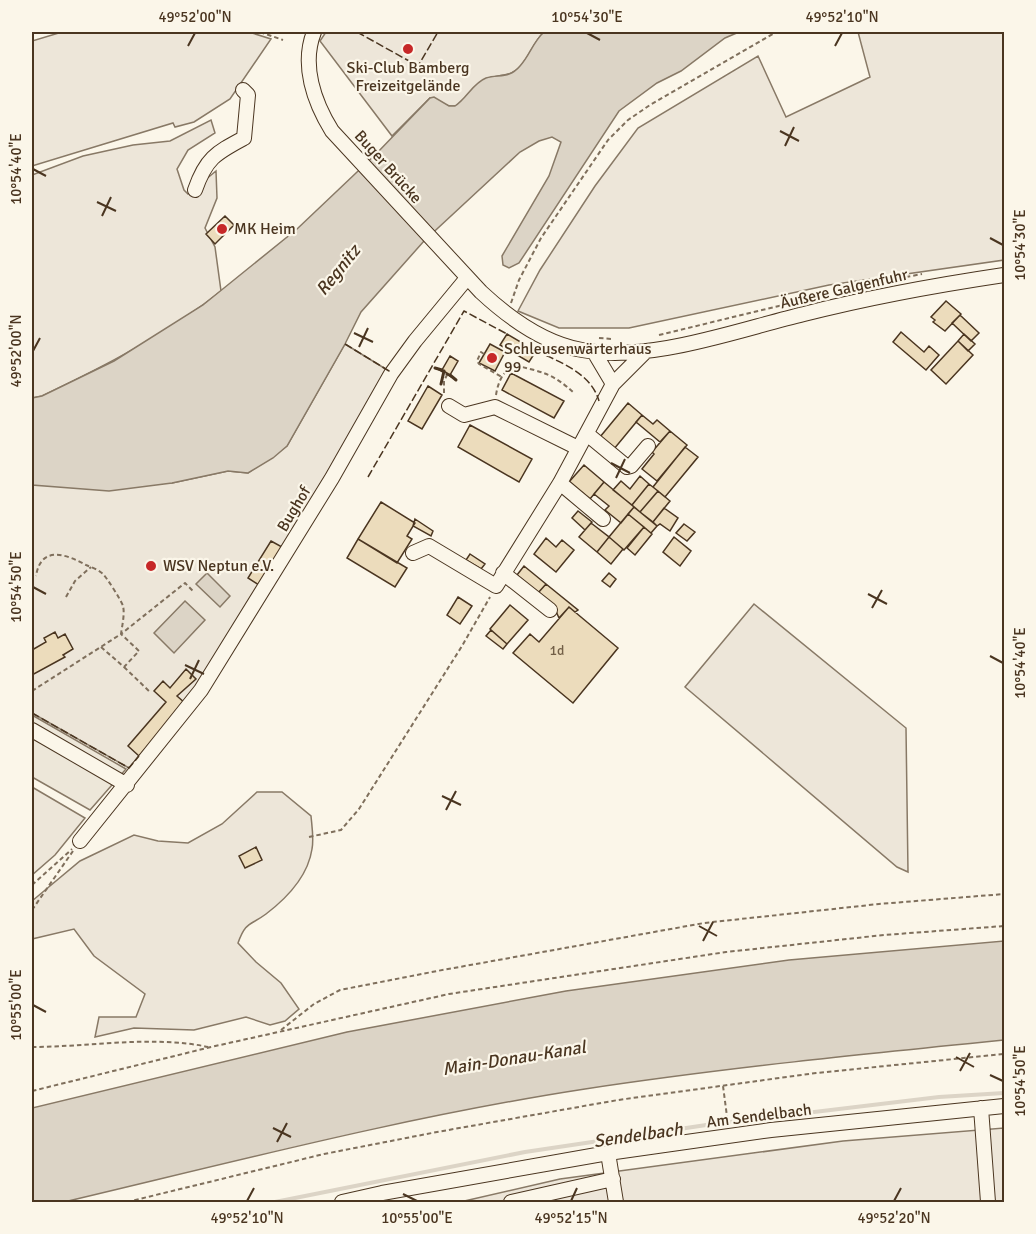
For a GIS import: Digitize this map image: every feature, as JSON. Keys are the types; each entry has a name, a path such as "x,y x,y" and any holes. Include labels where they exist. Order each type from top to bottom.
{"street":[{"name":"Buger Brücke","path":"314,32 309,66 312,87 323,116 332,131 467,278 505,313 544,337 565,346 594,352"},
{"path":"195,190 202,169 221,150 244,138 248,95 243,90"},
{"name":"Äußere Galgenfuhr","path":"594,352 645,352 806,313 910,291 1005,275"},
{"name":"Bughof","path":"80,841 201,690 332,478 392,374 415,341 467,278"},
{"path":"594,352 613,384"},
{"path":"413,553 429,546 495,586 560,483 613,384 645,352"},
{"path":"449,406 464,415 495,407 578,448"},
{"path":"587,434 627,466 631,466 648,446"},
{"path":"560,483 603,519"},
{"path":"503,573 550,610"},
{"path":"32,730 127,785"},
{"name":"Am Sendelbach","path":"342,1203 382,1192 608,1153 771,1130 1005,1107"},
{"path":"981,1108 988,1203"},
{"path":"608,1153 616,1203"},
{"path":"511,1203 613,1179"}],"path":[{"path":"260,32 283,40"},
{"path":"505,313 510,307 519,280 541,238 608,140 628,120 650,105 776,32"},
{"path":"867,285 924,274"},
{"path":"652,336 788,304"},
{"path":"593,337 621,339"},
{"path":"484,354 481,352 477,361 479,364 502,377"},
{"path":"495,407 498,385 506,370 514,365 540,371 560,380 574,394"},
{"path":"448,373 443,390 449,406"},
{"path":"36,576 38,564 45,557 57,554 71,556 103,574 123,606 121,634"},
{"path":"66,597 75,581 91,567"},
{"path":"32,691 121,634 185,583 194,592"},
{"path":"309,837 341,830 359,809 462,646 495,586"},
{"path":"121,634 139,651 124,667"},
{"path":"101,647 150,692"},
{"path":"32,885 80,841"},
{"path":"32,910 80,841"},
{"path":"279,1032 314,1004 340,990 470,965 704,923 879,904 1005,894"},
{"path":"32,1091 211,1047 449,994 726,952 884,935 1005,926"},
{"path":"32,1047 145,1042 191,1043 211,1047"},
{"path":"127,1203 324,1154 618,1100 816,1073 1005,1054"},
{"path":"723,1086 728,1128"}],"shaded area":[{"path":"62,32 249,32 271,39 230,99 194,122 175,127 173,123 32,166 32,41"},
{"path":"326,32 544,32 516,70 484,81 456,105 447,106 430,98 392,136 320,41"},
{"path":"858,32 1004,32 1004,260 829,285 629,328 559,328 518,311 540,270 595,186 638,128 758,56 786,117 870,77"},
{"path":"211,120 215,133 188,150 177,169 184,190 188,194 216,171 217,198 205,228 215,247 221,291 179,321 135,348 66,385 32,398 32,175 83,156 133,145 170,141"},
{"name":"WSV Neptun e.V.","path":"345,344 389,371 197,687 129,768 32,713 32,485 172,483 228,471 248,473 287,446"},
{"path":"754,604 906,728 908,872 897,867 685,687"},
{"path":"32,715 126,769 90,810 32,777"},
{"path":"32,787 85,818 55,855 32,875"},
{"path":"257,792 282,792 311,816 312,849 301,877 281,901 246,927 238,943 281,983 299,1009 285,1021 270,1025 246,1017 194,1030 134,1028 95,1037 99,1017 136,1017 145,994 94,956 74,929 32,939 32,901 80,861 134,835 158,841 188,843 222,824"},
{"path":"1004,1128 1004,1202 460,1202 560,1179 843,1141"}],"water":[{"name":"Regnitz","path":"544,32 739,32 725,38 681,71 657,83 619,111 519,263 509,268 503,265 502,256 549,176 561,142 552,137 539,141 520,152 424,241 361,312 287,446 273,458 248,473 228,471 172,483 109,491 32,485 32,398 42,396 114,361 203,305 297,229 376,154 430,98 434,97 449,106 455,106 481,80 512,73 523,62"},
{"path":"207,573 230,596 220,607 196,584"},
{"path":"185,601 205,620 174,653 154,633"},
{"name":"Main-Donau-Kanal","path":"1004,941 1004,1040 742,1068 637,1081 519,1100 323,1140 64,1202 32,1202 32,1108 347,1032 566,991 789,960"}],"building":[{"path":"225,216 234,225 215,244 206,234"},
{"path":"946,301 961,314 945,331 933,322 935,320 931,317"},
{"path":"960,315 979,333 971,341 952,323"},
{"path":"901,332 924,352 929,346 939,355 926,370 893,342"},
{"path":"507,334 536,351 529,362 500,345"},
{"path":"964,334 975,344 968,351 958,341"},
{"path":"958,341 973,355 946,384 931,370"},
{"name":"Schleusenwärterhaus 99","path":"490,344 505,352 495,371 479,363"},
{"path":"450,356 458,361 450,375 442,370"},
{"path":"511,373 564,401 554,418 502,390"},
{"path":"428,386 442,395 422,429 408,421"},
{"path":"628,403 642,415 614,449 600,437"},
{"path":"642,415 653,424 657,420 670,431 660,442 636,422"},
{"path":"470,425 532,459 519,482 458,447"},
{"path":"670,431 687,445 657,481 642,469 654,454 652,452"},
{"path":"685,447 698,457 665,497 653,487"},
{"path":"584,465 604,482 590,499 569,482"},
{"path":"640,476 649,484 632,505 613,490 621,481 630,489"},
{"path":"604,482 634,507 621,523 605,510 609,506 594,494"},
{"path":"649,484 658,491 640,512 632,505"},
{"path":"658,491 670,501 653,522 640,512"},
{"path":"381,502 415,523 407,536 412,539 397,563 358,539"},
{"path":"634,507 657,526 651,533 628,514"},
{"path":"664,508 678,518 670,531 653,522"},
{"path":"578,511 592,522 585,530 572,518"},
{"path":"628,514 644,527 624,550 609,537"},
{"path":"415,519 433,531 431,536 413,526"},
{"path":"591,523 609,537 597,552 579,537"},
{"path":"684,524 695,532 687,541 676,533"},
{"path":"644,527 652,534 635,555 627,548"},
{"path":"609,537 623,549 611,564 597,552"},
{"path":"674,537 691,551 680,566 663,552"},
{"path":"546,538 556,547 562,540 574,550 556,572 534,554"},
{"path":"358,539 407,568 395,587 347,558"},
{"path":"271,541 282,547 259,585 248,578"},
{"path":"470,554 485,564 481,569 466,560"},
{"path":"524,566 546,584 538,593 517,575"},
{"path":"609,573 616,579 610,587 602,581"},
{"path":"546,584 578,610 575,612 569,607 559,618 554,607 538,593"},
{"path":"458,597 472,606 460,624 447,615"},
{"path":"510,605 528,620 507,644 490,629"},
{"path":"569,607 618,648 573,703 513,653 530,634 539,642"},
{"path":"491,630 507,644 503,649 486,636"},
{"path":"55,632 58,638 65,634 73,649 63,655 65,657 32,675 32,650 46,642 44,638"},
{"path":"186,669 196,679 177,696 185,703 139,756 128,746 166,702 154,691 163,681 170,688"},
{"path":"256,847 262,860 245,868 239,856"}],"waterway":[{"name":"Sendelbach","path":"275,1202 525,1152 713,1124 939,1097 1004,1093"}],"fence":[{"path":"357,32 418,66 438,32"},
{"path":"368,477 464,311 507,334"},
{"path":"345,344 389,371 388,373"},
{"path":"536,351 564,364 582,376 595,391 599,401"},
{"path":"436,368 455,379"},
{"path":"32,713 129,768 139,756"}],"wall":[{"path":"435,368 442,370"},
{"path":"441,384 444,371"},
{"path":"450,375 456,380"}],"place":[{"name":"Ski-Club Bamberg Freizeitgelände","path":"408,49"},
{"name":"MK Heim","path":"222,229"},
{"name":"Schleusenwärterhaus 99","path":"492,358"},
{"name":"WSV Neptun e.V.","path":"151,566"}]}
